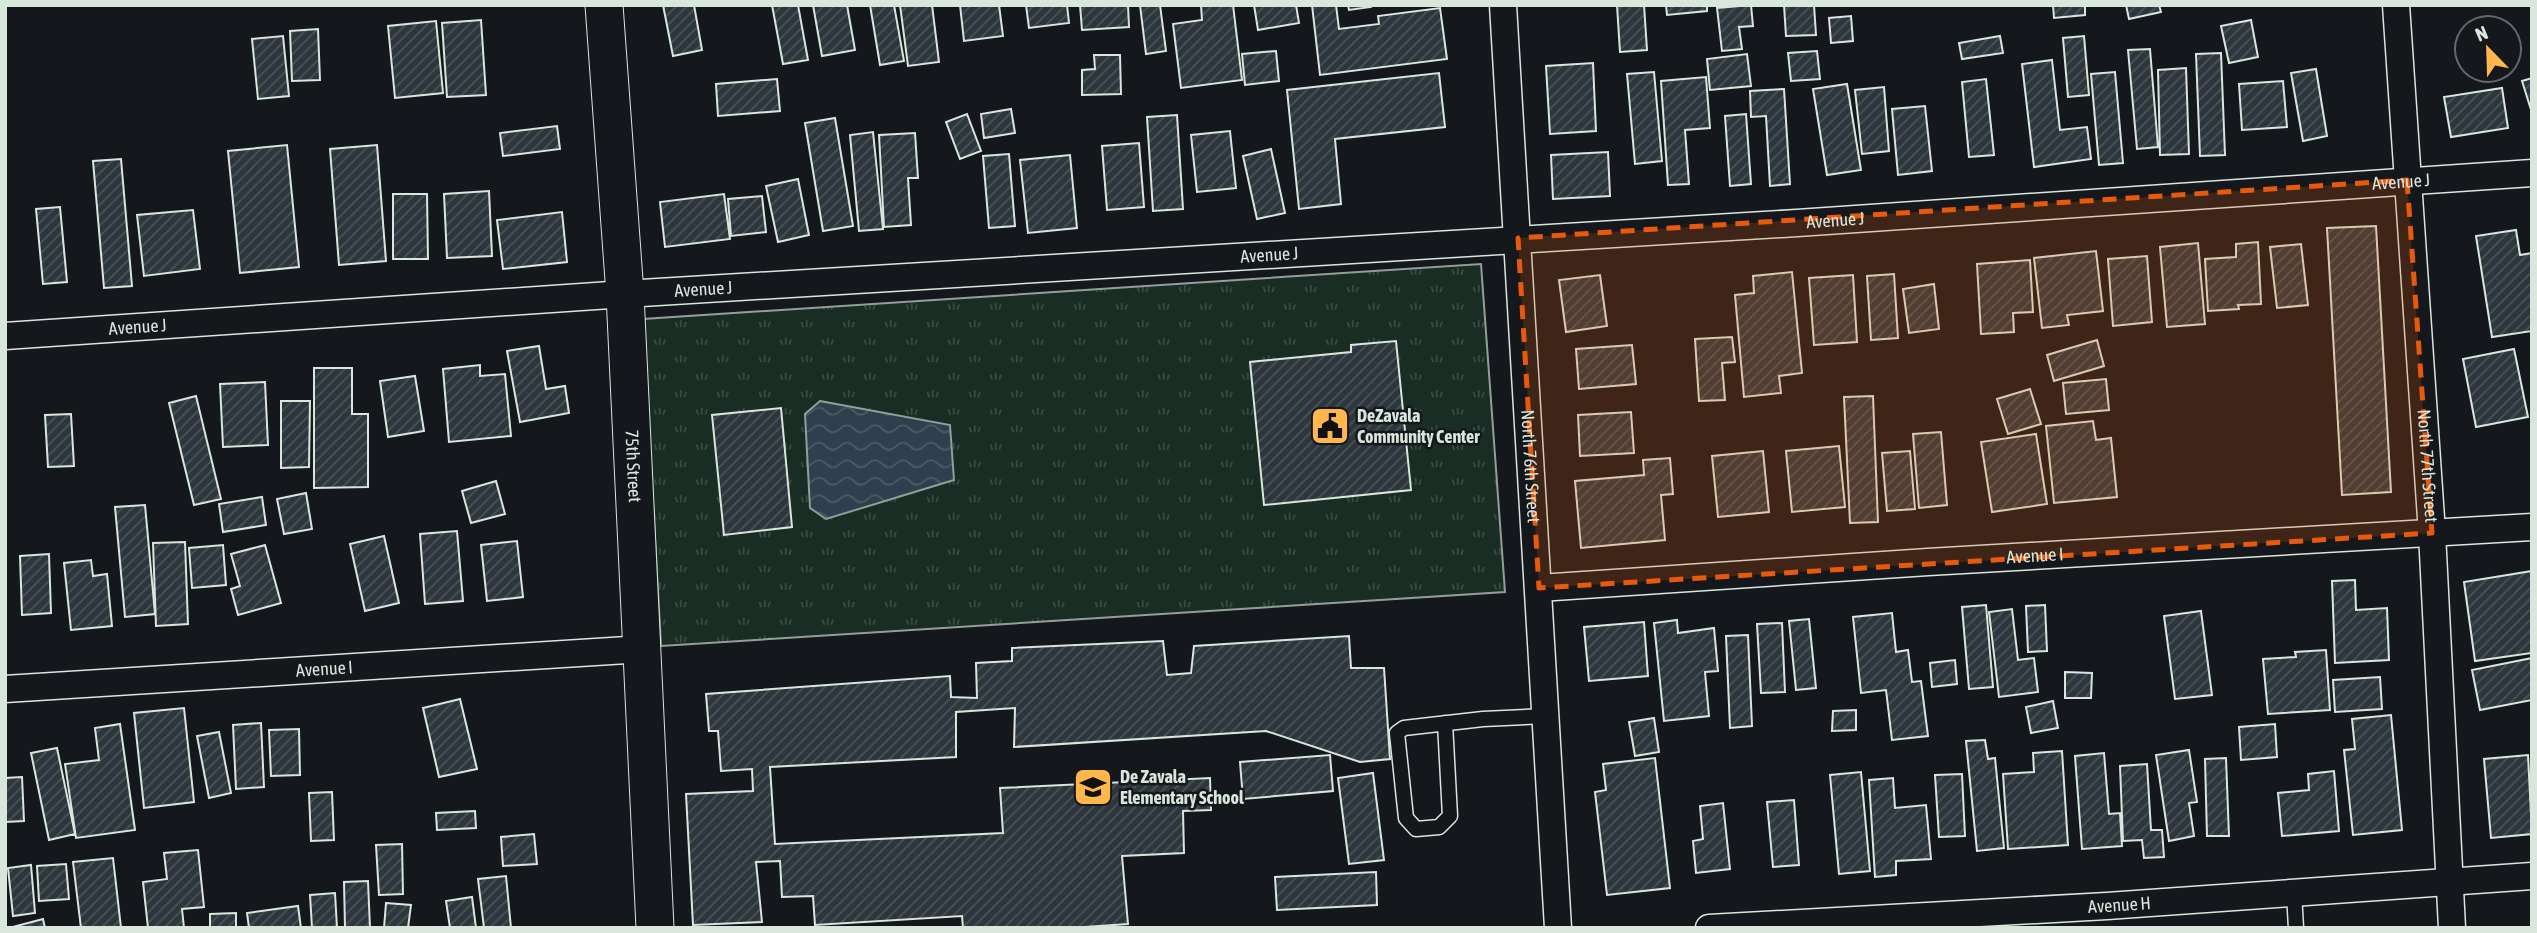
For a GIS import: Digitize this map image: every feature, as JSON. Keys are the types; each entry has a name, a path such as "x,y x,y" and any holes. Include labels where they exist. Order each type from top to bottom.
{"main road":[{"name":"75th Street","path":"604,5 625,294 655,928"}],"street":[{"name":"North 76th Street","path":"1503,5 1558,928"},
{"name":"North 77th Street","path":"2396,5 2432,533 2452,928"},
{"name":"Avenue J","path":"5,336 625,294 1797,223 2532,173"},
{"name":"Avenue I","path":"1539,588 2532,527"},
{"name":"Avenue I","path":"5,689 643,649"},
{"name":"Avenue H","path":"1709,928 2532,876"}],"lane":[{"path":"1445,723 1450,816 1439,827 1416,829 1406,818 1397,733 1404,728 1445,723 1546,716"},
{"path":"2294,893 2296,928"}],"highlighted area":[{"path":"2407,180 2432,533 1539,588 1518,238"}],"green space":[{"path":"1481,264 1505,592 661,646 643,319"}],"water":[{"path":"820,401 950,425 954,480 826,519 810,508 805,414"}],"building":[{"path":"663,5 694,5 702,50 673,56"},
{"path":"772,5 798,5 808,60 783,64"},
{"path":"813,5 847,5 855,50 822,56"},
{"path":"870,5 894,5 904,61 880,65"},
{"path":"900,5 932,5 939,62 908,66"},
{"path":"960,5 999,5 1003,36 964,41"},
{"path":"1026,5 1067,5 1069,23 1029,28"},
{"path":"1080,5 1128,5 1129,27 1082,30"},
{"path":"1140,5 1160,5 1166,51 1146,54"},
{"path":"1201,5 1233,5 1242,80 1181,88 1173,24 1202,20"},
{"path":"1254,5 1296,5 1299,23 1258,30"},
{"path":"1312,5 1336,5 1339,29 1379,24 1378,16 1440,8 1447,59 1320,75"},
{"path":"1348,5 1371,5 1371,7 1349,10"},
{"path":"1617,5 1644,5 1647,50 1620,52"},
{"path":"1666,5 1707,5 1707,11 1667,15"},
{"path":"1751,5 1753,26 1739,27 1742,49 1722,51 1717,8"},
{"path":"1784,5 1814,5 1816,35 1786,36"},
{"path":"2053,5 2085,5 2085,15 2054,18"},
{"path":"2126,5 2159,5 2161,12 2129,19"},
{"path":"1851,16 1853,41 1831,43 1829,18"},
{"path":"481,20 486,95 447,97 442,23"},
{"path":"2251,20 2258,57 2229,63 2221,26"},
{"path":"436,21 443,93 395,98 388,26"},
{"path":"318,29 320,80 292,81 290,31"},
{"path":"283,36 289,96 258,99 252,39"},
{"path":"2000,36 2003,53 1962,59 1959,43"},
{"path":"2084,36 2089,95 2068,97 2063,38"},
{"path":"2150,49 2158,147 2137,149 2128,50"},
{"path":"1276,51 1279,81 1245,85 1242,54"},
{"path":"1817,51 1820,79 1791,81 1788,53"},
{"path":"2221,53 2225,155 2200,156 2196,54"},
{"path":"1747,54 1751,86 1710,90 1707,59"},
{"path":"1094,55 1120,55 1121,94 1082,95 1082,70 1095,69"},
{"path":"2052,60 2060,130 2087,127 2091,159 2034,167 2022,64"},
{"path":"1593,63 1596,131 1550,134 1546,66"},
{"path":"2186,68 2189,154 2160,155 2158,70"},
{"path":"2316,69 2327,136 2303,141 2291,73"},
{"path":"1654,72 1662,161 1635,164 1627,74"},
{"path":"2115,72 2123,163 2099,165 2091,74"},
{"path":"1439,73 1445,127 1335,139 1341,204 1299,209 1287,90"},
{"path":"1706,77 1710,128 1685,130 1689,184 1668,185 1661,81"},
{"path":"2532,78 2532,113 2523,84 2523,81"},
{"path":"777,79 780,111 718,116 716,84"},
{"path":"1986,79 1994,155 1969,157 1962,82"},
{"path":"2283,81 2287,127 2242,130 2239,84"},
{"path":"1847,84 1861,170 1827,175 1813,89"},
{"path":"1884,87 1889,151 1862,154 1855,90"},
{"path":"2502,88 2508,128 2451,137 2444,97"},
{"path":"1784,89 1790,184 1770,186 1766,116 1751,117 1750,91"},
{"path":"1925,106 1932,171 1898,175 1892,109"},
{"path":"1011,109 1015,133 984,138 981,114"},
{"path":"967,114 981,151 960,159 946,122"},
{"path":"1746,114 1751,184 1730,186 1725,116"},
{"path":"1177,115 1183,209 1153,211 1147,117"},
{"path":"835,118 853,226 823,231 805,123"},
{"path":"557,126 560,149 503,156 500,133"},
{"path":"1230,131 1236,188 1197,192 1191,135"},
{"path":"873,132 883,229 859,231 850,135"},
{"path":"915,133 918,178 908,178 911,225 884,227 879,135"},
{"path":"1139,143 1144,207 1107,210 1102,146"},
{"path":"287,145 299,267 240,273 228,151"},
{"path":"377,145 386,261 339,265 330,149"},
{"path":"1271,149 1285,213 1257,219 1243,156"},
{"path":"1608,152 1610,196 1553,199 1551,155"},
{"path":"1009,154 1015,226 989,228 983,156"},
{"path":"1070,155 1077,228 1028,233 1020,160"},
{"path":"121,159 132,286 104,288 93,161"},
{"path":"798,179 809,235 778,242 766,186"},
{"path":"489,191 492,256 447,258 444,194"},
{"path":"393,194 427,194 428,259 393,259"},
{"path":"724,194 730,239 665,247 660,202"},
{"path":"762,196 766,232 731,236 728,199"},
{"path":"60,207 67,282 43,284 36,209"},
{"path":"193,210 200,269 144,276 137,215"},
{"path":"562,212 567,262 503,269 497,220"},
{"path":"2376,226 2391,492 2342,495 2327,228"},
{"path":"2516,230 2520,255 2532,253 2532,331 2492,337 2476,236"},
{"path":"2258,242 2261,304 2208,311 2205,259 2236,257 2236,244"},
{"path":"2198,243 2205,324 2167,327 2160,247"},
{"path":"2301,244 2308,305 2277,308 2270,247"},
{"path":"2096,251 2103,311 2067,315 2069,325 2042,328 2034,258"},
{"path":"2147,256 2152,322 2113,326 2108,259"},
{"path":"2030,260 2033,312 2013,313 2014,332 1981,334 1977,264"},
{"path":"1792,272 1802,373 1779,376 1781,393 1744,397 1735,295 1754,293 1753,276"},
{"path":"1894,274 1898,338 1871,340 1867,276"},
{"path":"1600,275 1607,326 1566,332 1559,280"},
{"path":"1853,275 1857,342 1814,345 1809,278"},
{"path":"1934,284 1939,329 1909,333 1903,289"},
{"path":"1732,337 1735,362 1722,363 1725,400 1699,401 1695,339"},
{"path":"2097,340 2104,366 2054,381 2047,355"},
{"name":"DeZavala Community Center","path":"1396,341 1411,490 1264,505 1250,362 1351,352 1351,345"},
{"path":"1632,345 1636,384 1579,389 1576,349"},
{"path":"539,346 546,389 565,386 569,413 520,422 507,351"},
{"path":"2514,349 2528,417 2476,427 2463,359"},
{"path":"480,365 480,376 505,374 511,436 449,442 443,369"},
{"path":"314,368 352,368 352,414 368,414 368,487 314,488"},
{"path":"415,376 424,431 388,437 380,381"},
{"path":"2106,379 2109,410 2066,414 2063,383"},
{"path":"265,382 268,445 223,447 220,384"},
{"path":"2030,389 2041,424 2008,434 1997,399"},
{"path":"196,396 221,499 194,505 169,403"},
{"path":"1873,396 1878,522 1850,523 1844,397"},
{"path":"281,401 310,401 309,467 281,468"},
{"path":"781,408 792,527 724,535 712,415"},
{"path":"1631,412 1634,453 1580,456 1578,415"},
{"path":"71,414 74,466 48,467 45,415"},
{"path":"2093,421 2096,440 2111,438 2117,497 2054,503 2046,426"},
{"path":"1941,432 1947,505 1919,508 1913,434"},
{"path":"2036,434 2047,504 1992,512 1981,442"},
{"path":"1839,446 1845,507 1792,512 1786,451"},
{"path":"1763,451 1769,512 1718,517 1712,456"},
{"path":"1910,451 1915,509 1887,511 1882,453"},
{"path":"1670,458 1673,494 1661,495 1665,540 1581,548 1575,481 1644,475 1643,460"},
{"path":"496,481 505,514 471,523 462,491"},
{"path":"306,493 312,529 284,534 277,499"},
{"path":"262,497 266,525 223,532 219,504"},
{"path":"145,505 155,614 125,617 115,507"},
{"path":"457,531 463,601 425,604 420,534"},
{"path":"384,536 399,603 365,611 350,544"},
{"path":"517,541 523,597 487,601 481,545"},
{"path":"185,542 188,624 156,626 153,543"},
{"path":"223,545 226,585 192,588 189,548"},
{"path":"265,545 281,603 238,615 231,589 240,586 231,554"},
{"path":"49,554 51,613 22,615 20,556"},
{"path":"91,560 93,576 107,574 112,626 71,630 64,563"},
{"path":"2532,571 2532,653 2475,661 2464,582"},
{"path":"2355,580 2356,610 2387,608 2389,660 2335,663 2332,581"},
{"path":"1986,605 1993,687 1969,689 1962,607"},
{"path":"2045,605 2047,651 2028,652 2026,606"},
{"path":"2012,609 2018,660 2034,658 2038,692 1999,697 1989,612"},
{"path":"2201,611 2212,695 2175,699 2164,616"},
{"path":"1892,613 1896,652 1908,650 1912,682 1921,681 1928,736 1892,740 1886,690 1861,693 1853,617"},
{"path":"1809,619 1816,688 1796,690 1789,621"},
{"path":"1677,620 1678,633 1714,628 1718,671 1705,672 1709,716 1664,721 1654,623"},
{"path":"1644,622 1648,676 1589,681 1584,627"},
{"path":"1782,623 1785,692 1761,693 1757,624"},
{"path":"1748,635 1752,726 1730,728 1726,636"},
{"path":"1349,636 1351,668 1384,668 1390,759 1360,762 1266,731 1014,747 1015,708 956,712 956,757 770,767 775,844 1003,833 1000,788 1210,778 1211,810 1183,811 1184,853 1122,856 1128,924 1070,928 963,928 962,916 815,925 813,896 782,897 780,861 756,862 762,922 693,925 686,794 753,791 752,769 721,771 718,731 709,731 706,694 950,676 951,697 977,698 976,663 1012,661 1012,648 1163,641 1167,675 1191,673 1194,646"},
{"path":"2326,650 2330,710 2268,714 2263,659 2296,657 2295,652"},
{"path":"2532,658 2532,700 2480,710 2472,670"},
{"path":"1955,660 1957,684 1932,687 1930,663"},
{"path":"2065,672 2092,673 2091,698 2065,698"},
{"path":"2380,677 2382,709 2335,712 2333,680"},
{"path":"460,699 477,769 439,777 423,708"},
{"path":"2053,701 2058,728 2031,733 2026,707"},
{"path":"184,708 194,802 144,808 134,713"},
{"path":"1856,710 1856,730 1832,731 1833,711"},
{"path":"2391,715 2402,830 2353,835 2344,750 2355,749 2352,719"},
{"path":"1654,718 1659,752 1635,756 1629,722"},
{"path":"261,723 264,787 236,789 233,725"},
{"path":"120,724 135,830 76,838 65,764 99,760 95,728"},
{"path":"2275,724 2277,757 2241,760 2239,727"},
{"path":"299,729 300,775 271,776 269,730"},
{"path":"219,732 231,793 209,798 197,736"},
{"path":"1985,740 1988,759 1995,758 2004,848 1977,851 1966,741"},
{"path":"57,748 75,834 49,840 31,753"},
{"path":"2189,750 2197,802 2189,803 2194,836 2169,841 2156,755"},
{"path":"2062,751 2068,845 2008,849 2003,774 2034,772 2033,753"},
{"path":"2104,753 2109,814 2120,813 2122,846 2082,849 2075,756"},
{"path":"1330,755 1333,791 1243,799 1240,762"},
{"path":"2528,755 2532,834 2491,838 2484,759"},
{"path":"1655,758 1670,888 1607,895 1595,792 1606,790 1603,764"},
{"path":"2226,758 2229,836 2207,836 2205,759"},
{"path":"2147,764 2151,830 2162,830 2164,857 2144,858 2142,840 2123,841 2120,766"},
{"path":"2334,771 2339,831 2282,836 2278,793 2309,790 2308,774"},
{"path":"1861,772 1870,871 1839,874 1830,775"},
{"path":"1373,773 1384,860 1349,864 1338,778"},
{"path":"1962,774 1965,836 1939,837 1935,775"},
{"path":"22,777 24,821 5,822 5,778"},
{"path":"1893,778 1895,808 1926,805 1931,859 1896,861 1896,875 1875,877 1869,780"},
{"path":"332,792 334,840 311,841 309,793"},
{"path":"1794,800 1799,865 1773,867 1767,802"},
{"path":"1723,803 1730,869 1696,873 1693,841 1703,839 1700,806"},
{"path":"475,811 476,828 437,830 436,813"},
{"path":"534,834 537,864 503,866 501,837"},
{"path":"402,844 403,894 379,895 376,845"},
{"path":"198,850 204,907 182,909 184,928 148,928 143,882 167,879 164,853"},
{"path":"113,858 121,928 81,928 73,862"},
{"path":"66,864 69,899 39,901 37,866"},
{"path":"31,865 35,913 13,916 8,868"},
{"path":"1376,872 1377,905 1277,910 1275,877"},
{"path":"506,876 511,928 484,928 478,879"},
{"path":"368,881 370,928 345,928 344,882"},
{"path":"335,893 337,928 312,928 310,895"},
{"path":"472,897 476,928 450,928 446,901"},
{"path":"386,903 411,905 408,928 384,928"},
{"path":"298,906 301,928 249,928 247,913"},
{"path":"236,913 236,928 210,928 210,914"},
{"path":"43,919 45,928 9,928"}],"place":[{"name":"DeZavala Community Center","path":"1330,426"},
{"name":"De Zavala Elementary School","path":"1093,787"}]}
